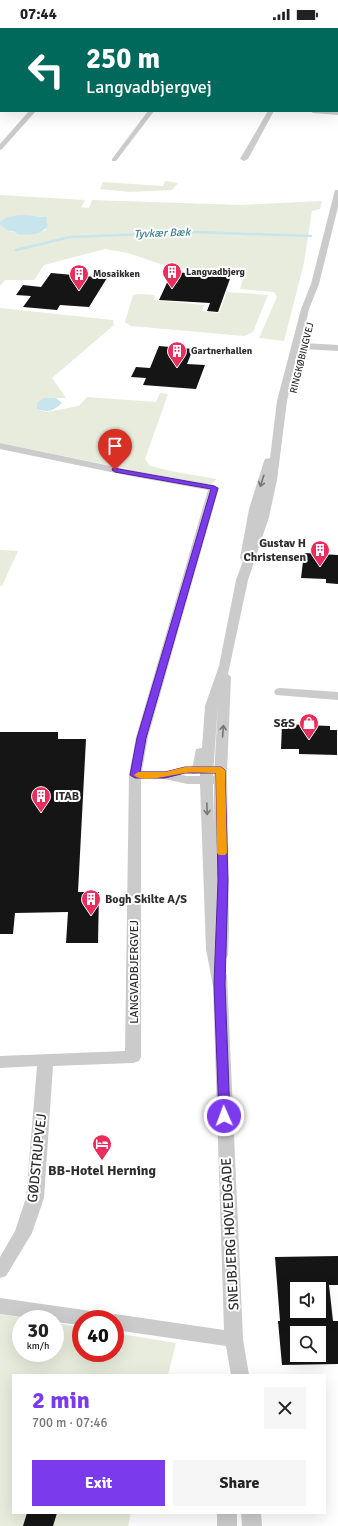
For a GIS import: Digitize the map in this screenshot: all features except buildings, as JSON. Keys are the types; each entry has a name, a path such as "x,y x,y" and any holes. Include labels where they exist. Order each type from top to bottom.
{"street":[{"path":"0,148 33,112"},
{"path":"114,160 150,112"},
{"path":"244,159 270,112"},
{"name":"RINGKØBINGVEJ","path":"280,430 282,401 305,309 315,284 338,192"},
{"name":"RINGKØBINGVEJ","path":"225,666 225,705 210,774 199,766 203,729 211,714 211,706 225,666 242,580 264,517 272,480 276,444 280,430 290,407 316,301 315,284"},
{"path":"304,346 338,348"},
{"name":"LANGVADBJERGVEJ","path":"0,446 130,473 214,488 142,738 135,775 133,1057 45,1061"},
{"path":"280,692 338,696"},
{"path":"135,775 165,775 188,780 210,774"},
{"name":"SNEJBJERG HOVEDGADE","path":"210,774 213,949 219,984 234,1339 240,1374"},
{"path":"0,1062 45,1061"},
{"name":"GØDSTRUPVEJ","path":"0,1271 23,1233 34,1198 45,1061"},
{"path":"0,1306 72,1316"},
{"path":"124,1323 234,1339"},
{"name":"SNEJBJERG HOVEDGADE","path":"231,1374 234,1339"},
{"path":"227,1514 227,1526"},
{"path":"251,1514 252,1526"}],"green space":[{"path":"165,181 178,183 172,190 129,192 100,189 103,182 163,186"},
{"path":"0,195 85,200 81,207 89,208 92,200 241,205 322,201 320,209 312,211 304,263 284,341 259,338 277,297 274,292 240,289 245,272 172,268 128,253 105,249 44,265 34,280 5,280 0,286 0,225 10,231 22,234 46,230 42,216 7,217 0,222"},
{"path":"227,292 268,295 253,332 244,336 131,326 125,322 133,295 155,295 154,300 204,305 202,311 219,313"},
{"path":"0,308 113,320 114,325 52,378 66,398 44,398 37,409 46,412 79,406 87,397 156,402 160,393 168,394 145,459 150,466 217,479 209,486 134,472 128,469 0,443"},
{"path":"0,550 18,551 2,586 0,586"},
{"path":"0,1314 12,1316 12,1362 64,1362 64,1324 72,1326 72,1362 124,1362 124,1334 176,1343 168,1374 12,1374 12,1514 131,1514 128,1526 0,1526"}],"water":[{"path":"21,215 47,217 46,221 48,225 39,233 26,235 17,234 16,232 7,230 0,225 0,222 7,217"},
{"path":"44,398 56,398 62,403 51,410 45,411 37,409 37,403"}],"waterway":[{"name":"Tyvkær Bæk","path":"16,250 70,237 193,232 311,236"}],"slow traffic":[{"path":"138,775 165,775 185,770 221,770 222,853"}],"place":[{"name":"Langvadbjerg","path":"172,289"},
{"name":"Mosaikken","path":"79,291"},
{"name":"Gartnerhallen","path":"177,368"},
{"name":"Gustav H Christensen","path":"320,567"},
{"name":"S&S","path":"309,740"},
{"name":"ITAB","path":"41,813"},
{"name":"Bogh Skilte A/S","path":"91,916"},
{"name":"BB-Hotel Herning","path":"102,1161"}],"route":[{"path":"115,470 214,488 142,738 135,775 165,775 185,770 221,770 223,881 222,954 219,984 224,1116"}]}
